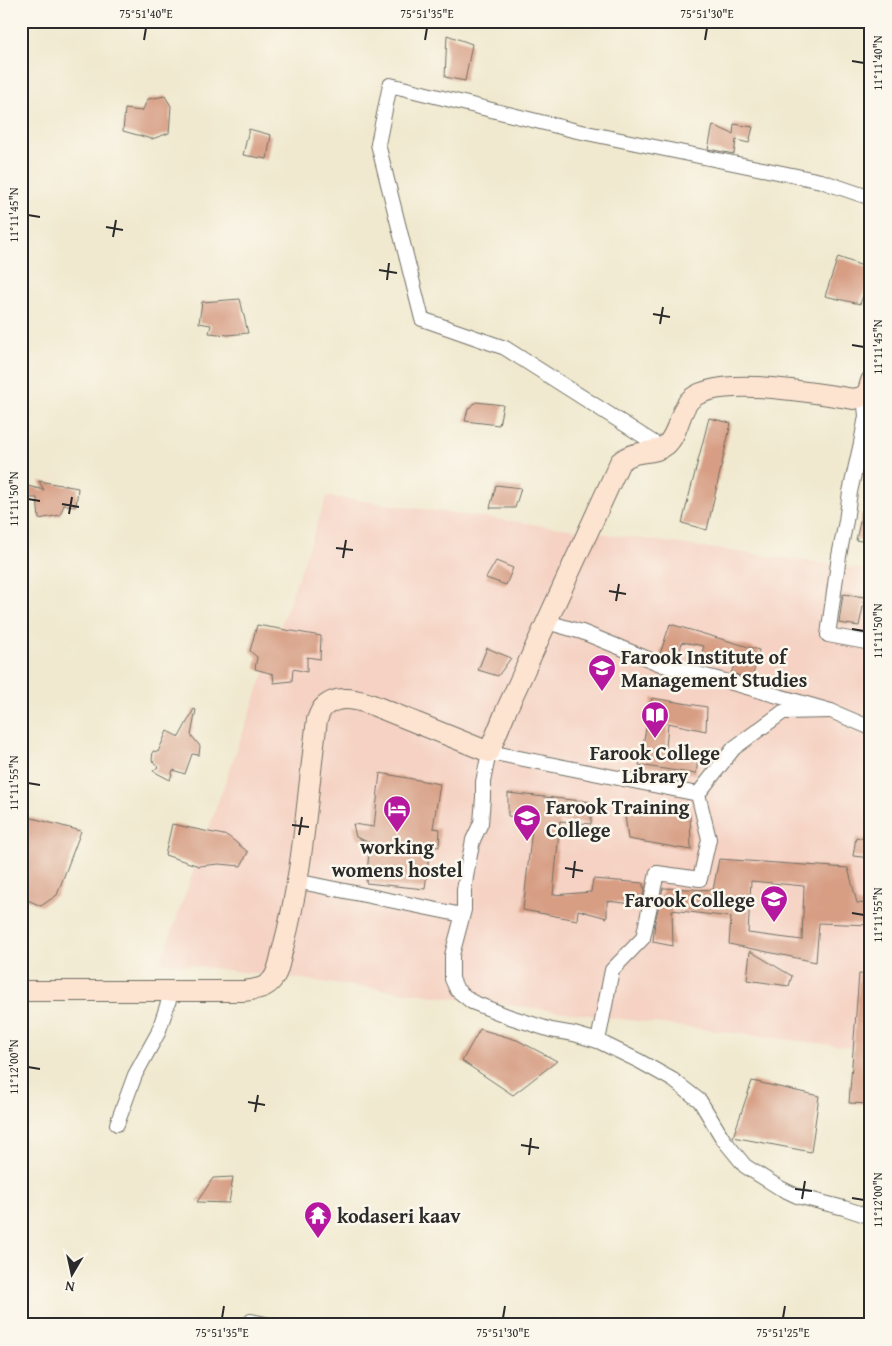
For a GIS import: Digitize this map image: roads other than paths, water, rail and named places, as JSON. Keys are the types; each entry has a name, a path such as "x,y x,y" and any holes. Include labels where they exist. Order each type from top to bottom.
{"main road":[{"path":"21,991 244,991 260,989 272,980 287,933 300,862 316,720 323,708 333,701 344,699 356,700 489,752 620,462 626,456 662,448 668,444 688,402 707,390 739,387 782,389 854,399 869,392"}],"street":[{"path":"662,448 505,348 422,319 378,144 390,86 577,131 821,182 871,198"},
{"path":"869,392 839,556 828,635 871,643"},
{"path":"547,622 582,632 663,665 831,711 871,728"},
{"path":"698,794 734,748 783,712 831,711"},
{"path":"698,794 489,752 483,782 481,823 474,840 468,865 464,890 464,910 452,955 452,979 457,990 472,1002 550,1030 598,1041 673,1080 700,1101 723,1139 745,1166 780,1188 797,1196 871,1216"},
{"path":"598,1041 612,970 643,938 657,872 700,879 709,839 698,794"},
{"path":"296,882 462,915"},
{"path":"117,1124 135,1075 158,1033 172,991"},
{"path":"250,1325 252,1321 270,1325"}],"place":[{"name":"Farook Institute of Management Studies","path":"602,692"},
{"name":"Farook College Library","path":"655,739"},
{"name":"working womens hostel","path":"397,833"},
{"name":"Farook Training College","path":"527,842"},
{"name":"Farook College","path":"774,923"},
{"name":"kodaseri kaav","path":"318,1239"}]}
